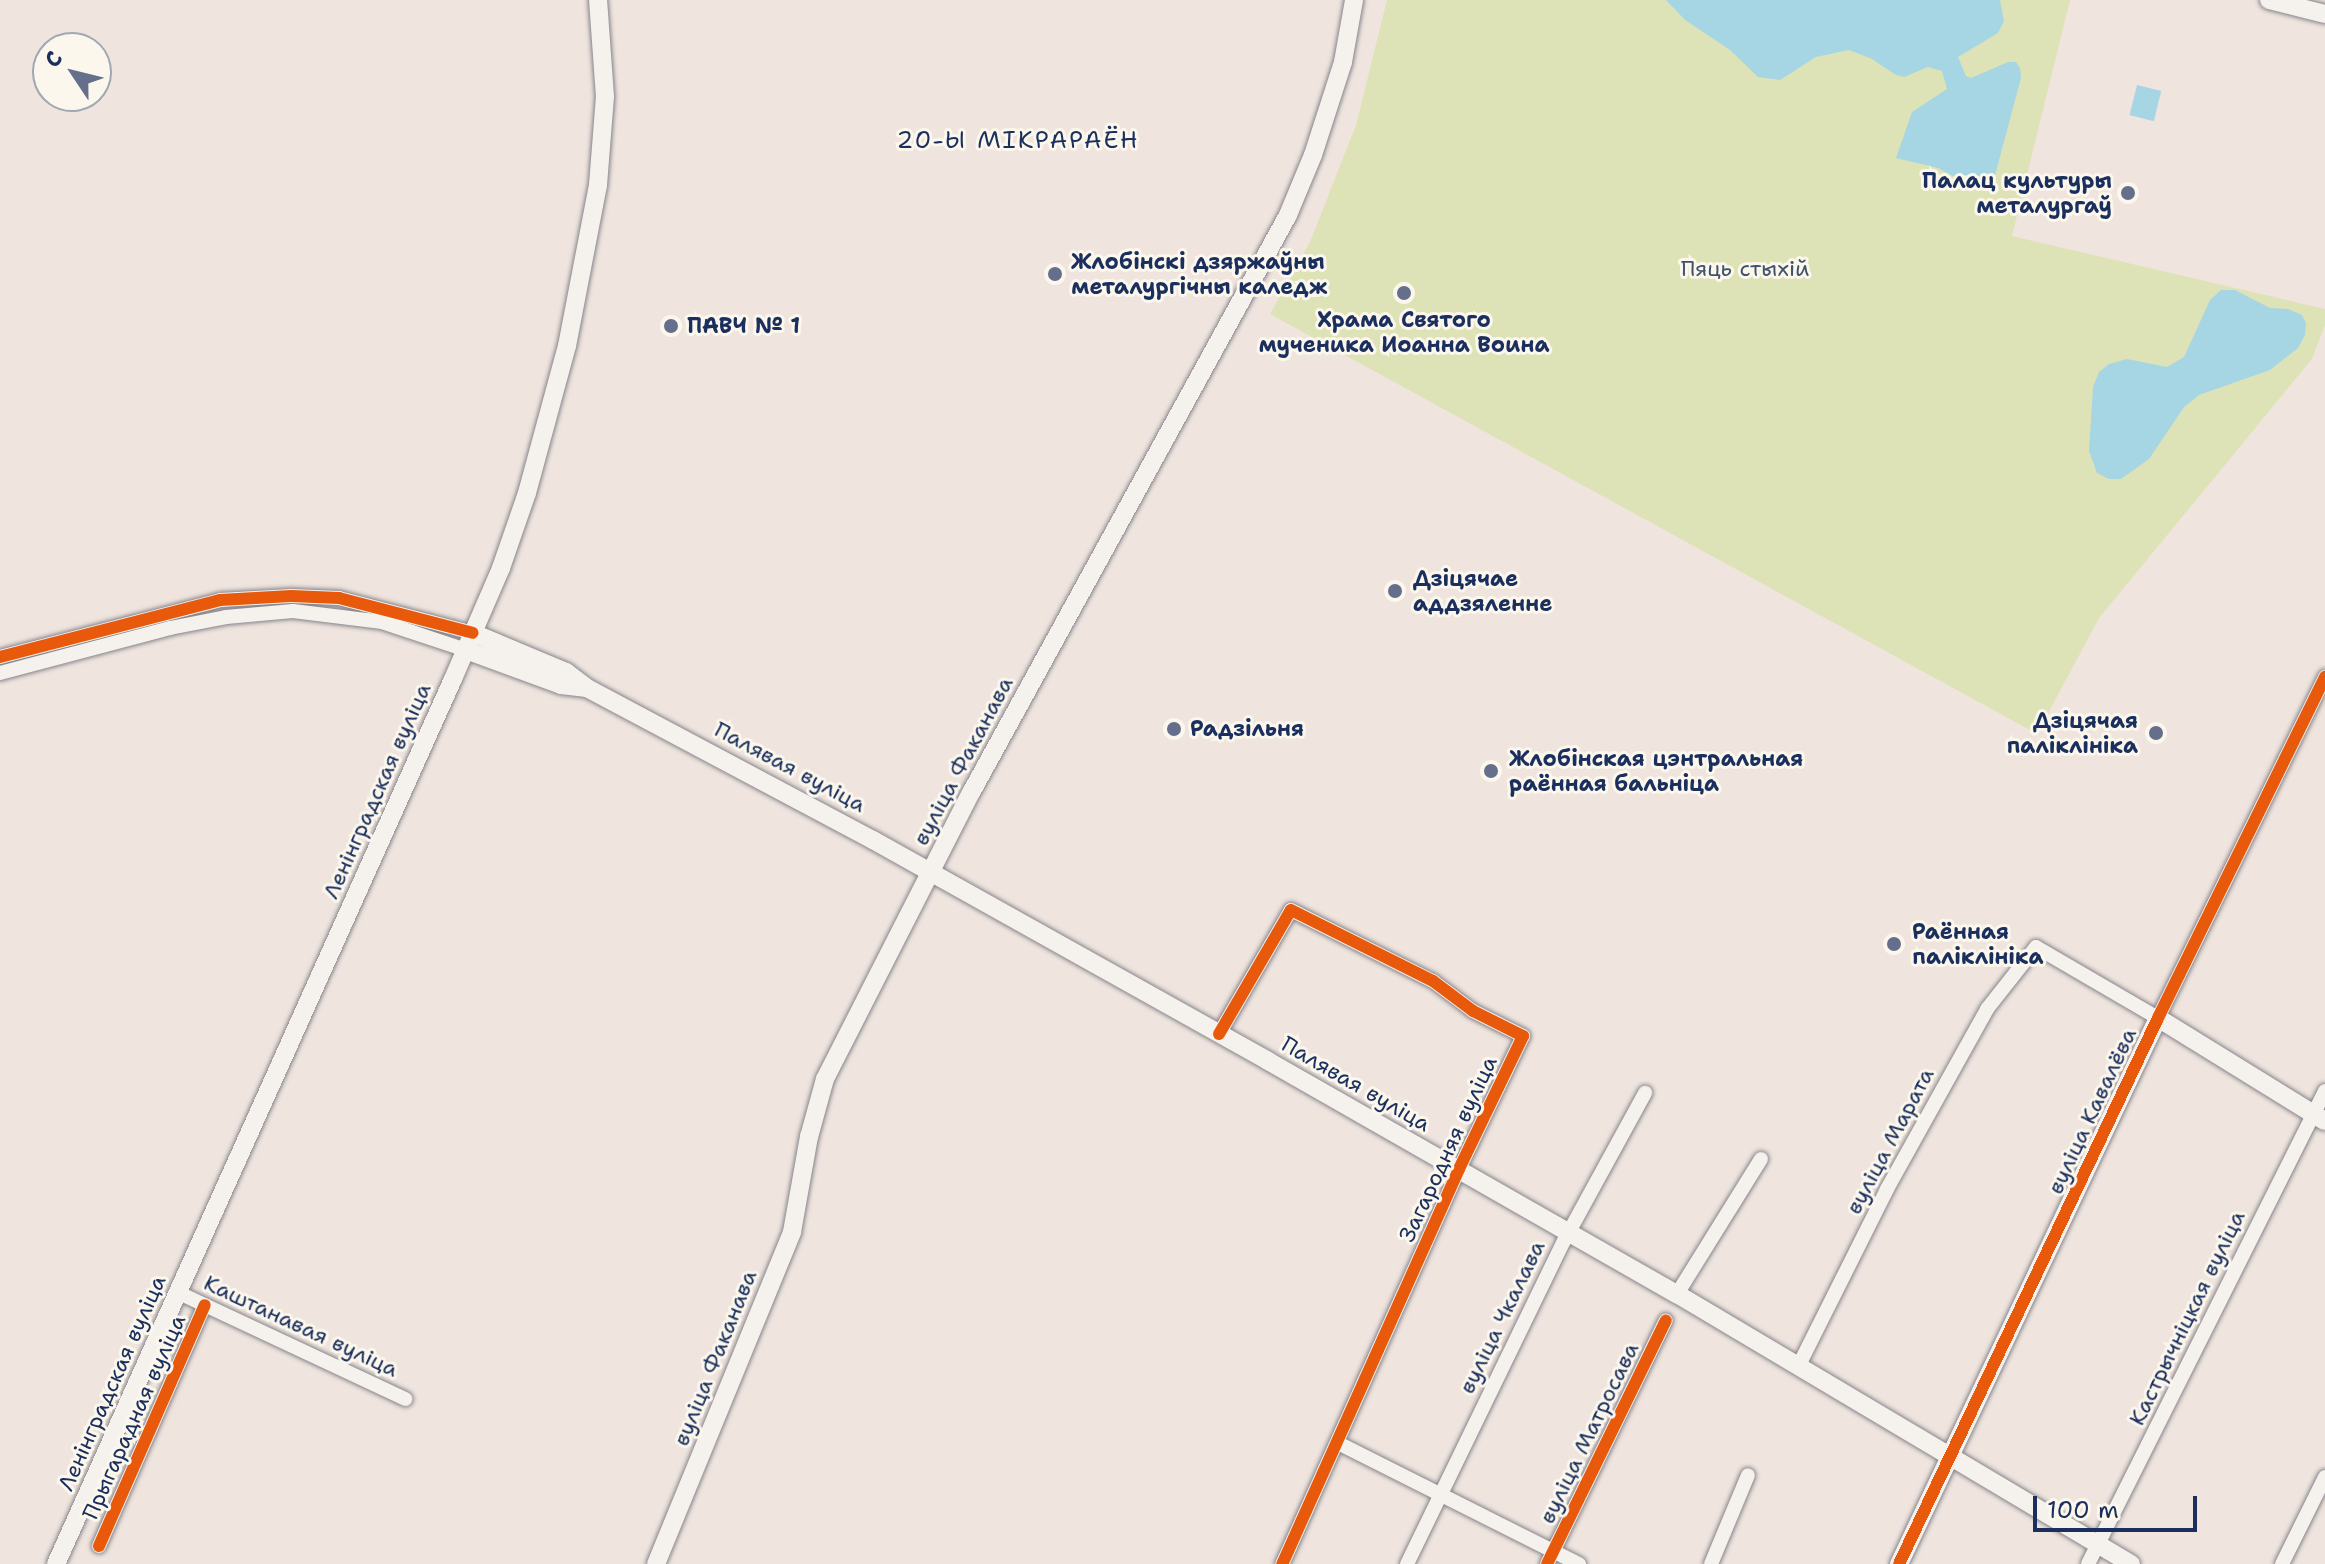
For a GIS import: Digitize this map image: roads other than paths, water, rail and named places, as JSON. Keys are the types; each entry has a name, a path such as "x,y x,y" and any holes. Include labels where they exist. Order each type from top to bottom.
{"main road":[{"name":"Ленінградская вуліца","path":"56,1564 501,568 551,415 588,246 598,185 605,97 598,0"},
{"name":"вуліца Факанава","path":"656,1564 792,1232 809,1137 825,1079 930,872 1288,215 1313,155 1343,62 1354,0"},
{"path":"2277,1 2325,14"},
{"name":"Палявая вуліца","path":"470,641 561,685 587,688 930,872 1569,1231 2131,1564"},
{"path":"2158,1018 2319,1118"},
{"name":"вуліца Кавалёва","path":"1899,1564 2158,1018"}],"street":[{"path":"0,657 220,600 291,596 354,601 470,641"},
{"path":"0,673 170,628 226,617 293,611 382,622 470,641"},
{"name":"вуліца Кавалёва","path":"2158,1018 2325,677"},
{"name":"Загародняя вуліца","path":"1219,1034 1291,910 1433,981 1473,1011 1523,1036 1459,1169 1282,1564"},
{"name":"вуліца Марата","path":"1799,1365 1887,1189 1987,1009 2036,947 2158,1018"},
{"name":"Кастрычніцкая вуліца","path":"2088,1564 2319,1118 2325,1091"},
{"name":"вуліца Чкалава","path":"1407,1564 1569,1231 1645,1093"},
{"path":"1677,1294 1761,1159"},
{"name":"Каштанавая вуліца","path":"179,1293 405,1399"},
{"name":"Прыгарадная вуліца","path":"99,1546 205,1305"},
{"name":"вуліца Матросава","path":"1547,1564 1666,1320"},
{"path":"1338,1443 1441,1492 1579,1564"},
{"path":"1711,1564 1748,1475"},
{"path":"2282,1564 2325,1477"}],"water":[{"path":"1666,0 2000,0 2004,21 1998,33 1958,57 1966,76 1971,78 2008,62 2016,62 2020,68 2021,78 1994,179 1982,189 1975,188 1938,168 1896,158 1912,112 1947,89 1942,71 1928,67 1904,77 1849,50 1816,57 1780,80 1758,77 1730,50 1685,20"},
{"path":"2137,85 2161,91 2154,121 2130,115"},
{"path":"2221,290 2235,290 2270,308 2288,309 2302,315 2306,323 2305,335 2298,348 2270,370 2199,395 2184,407 2149,459 2121,479 2109,479 2097,473 2089,451 2093,387 2099,372 2109,364 2127,359 2167,367 2184,357 2210,300"}],"place":[{"name":"Палац культуры металургаў","path":"2128,193"},
{"name":"Жлобінскі дзяржаўны металургічны каледж","path":"1055,274"},
{"name":"Храма Святого мученика Иоанна Воина","path":"1404,293"},
{"name":"ПАВЧ № 1","path":"671,326"},
{"name":"Дзіцячае аддзяленне","path":"1395,591"},
{"name":"Радзільня","path":"1174,729"},
{"name":"Дзіцячая паліклініка","path":"2156,733"},
{"name":"Жлобінская цэнтральная раённая бальніца","path":"1491,771"},
{"name":"Раённая паліклініка","path":"1894,944"}],"district":[{"name":"20-Ы МІКРАРАЁН","path":"1018,141"}],"park label":[{"name":"Пяць стыхій","path":"1745,269"}]}
